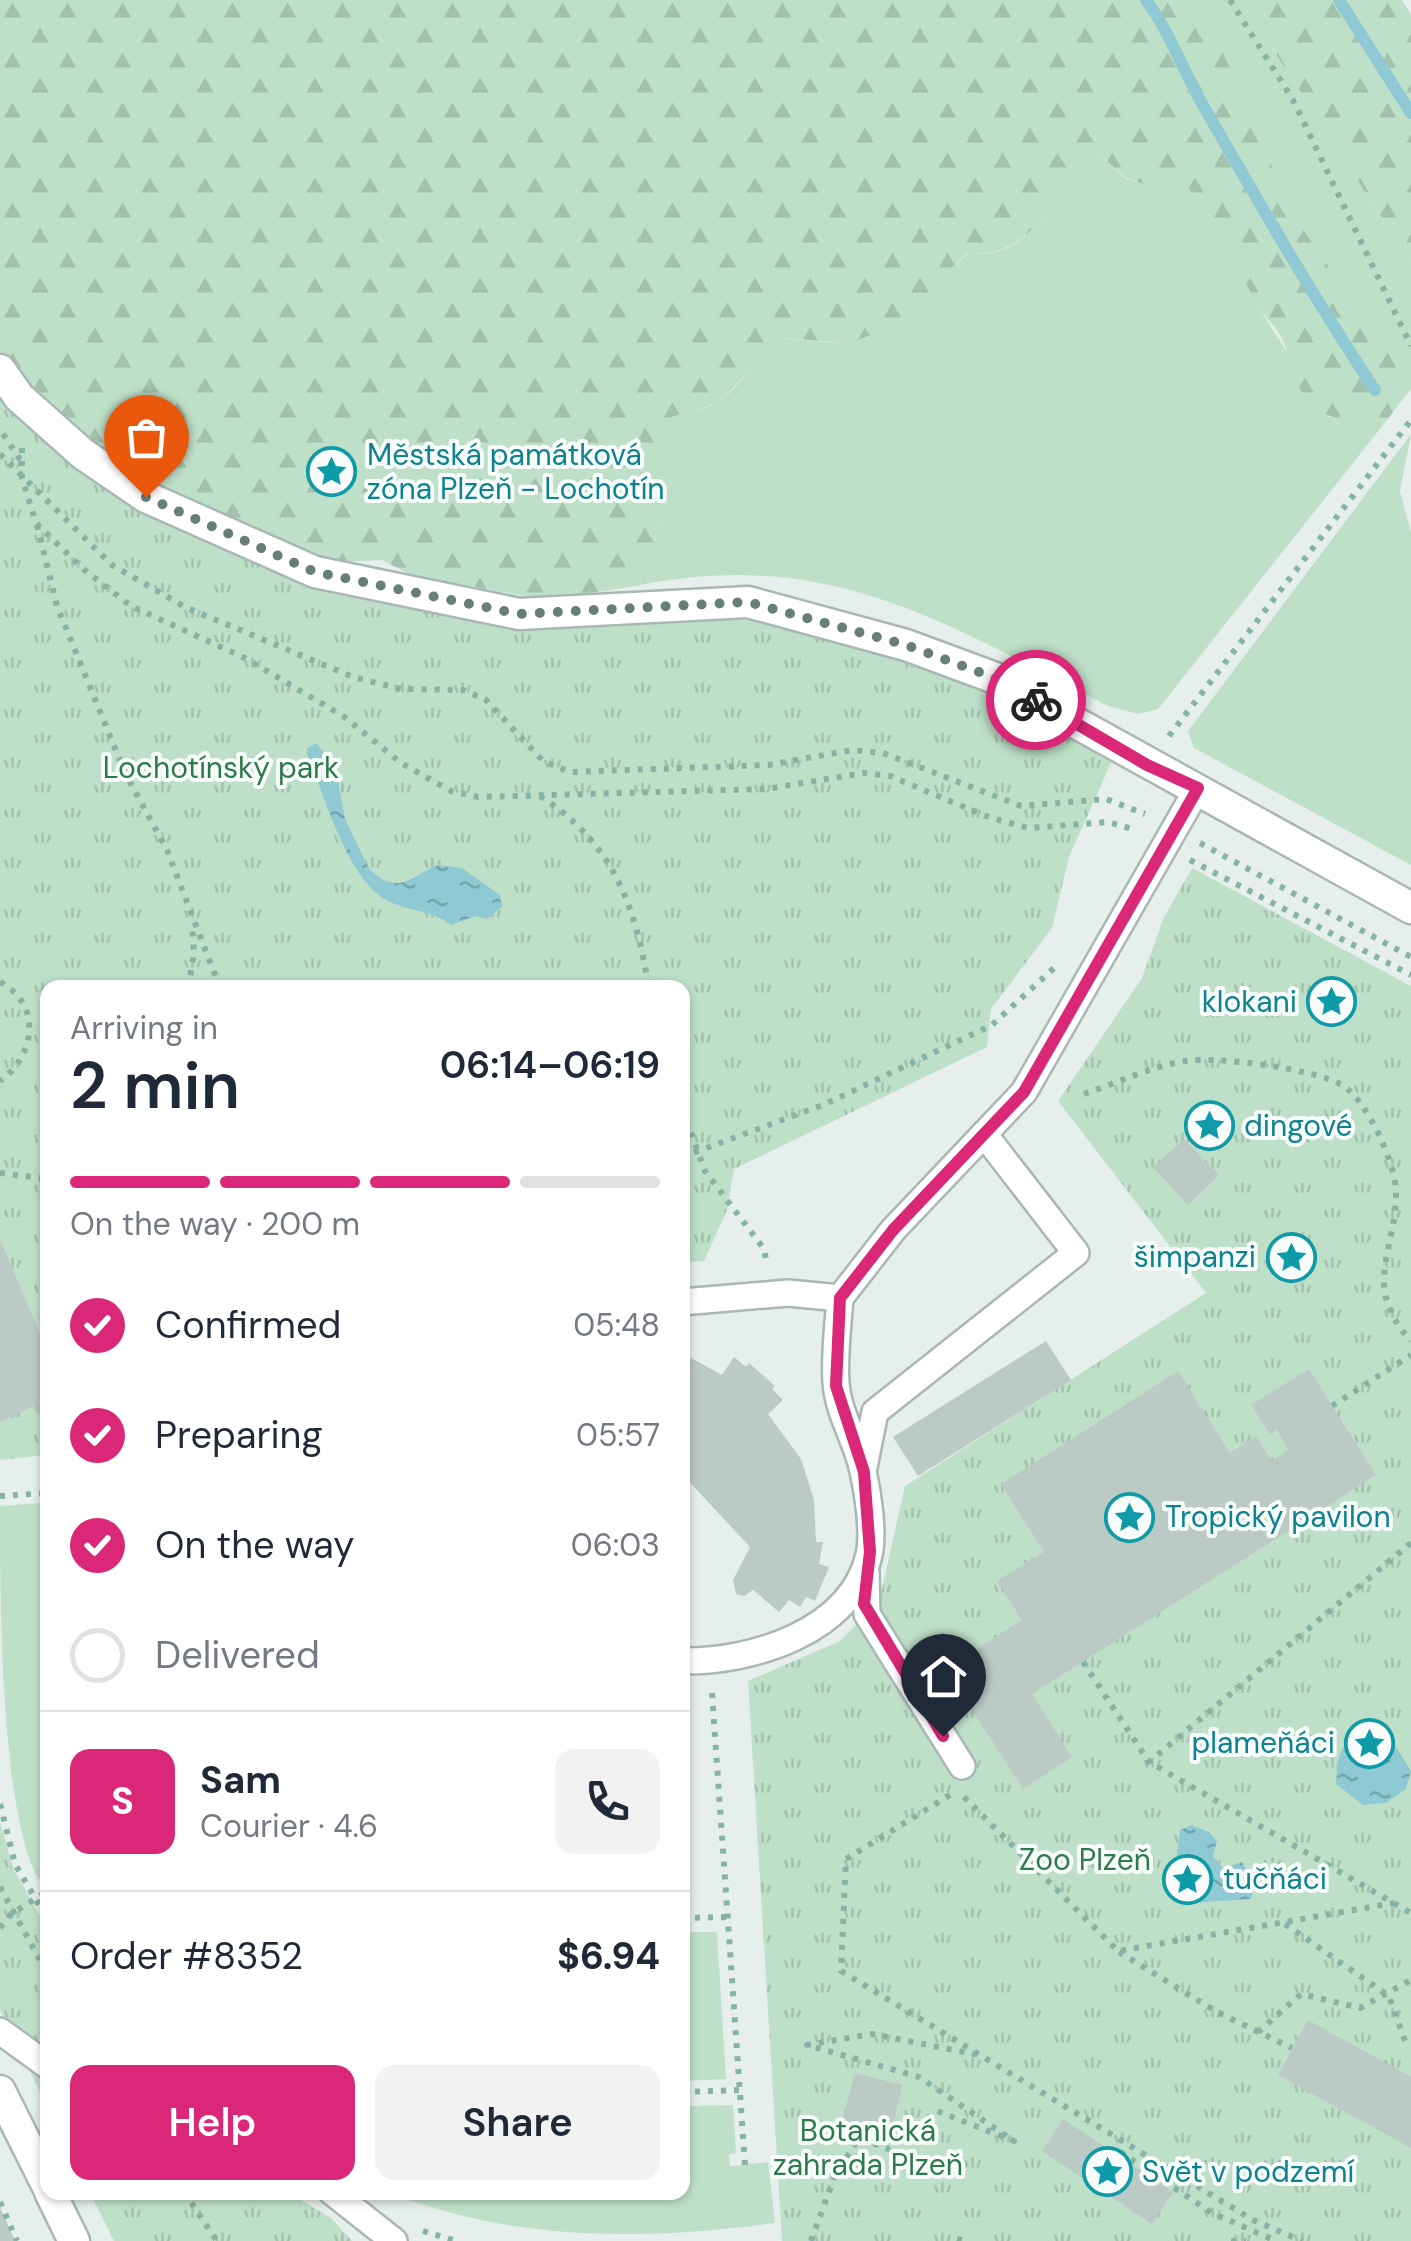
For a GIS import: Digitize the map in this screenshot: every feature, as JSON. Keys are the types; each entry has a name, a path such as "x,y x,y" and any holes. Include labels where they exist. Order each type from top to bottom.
{"street":[{"path":"0,370 19,397 84,454 146,497 315,572 519,614 748,602 906,645 995,678 1411,908"},
{"path":"0,2091 40,2172"},
{"path":"54,2200 74,2241"}],"lane":[{"path":"962,1766 867,1614 863,1588 870,1552 864,1472 836,1386 840,1298 893,1230 1024,1092 1198,788"},
{"path":"864,1472 875,1412 1076,1253 984,1134"},
{"path":"690,1301 772,1294 840,1298"},
{"path":"690,1661 711,1662 777,1645 826,1619 854,1591 870,1552"},
{"path":"0,2032 40,2060"},
{"path":"342,2200 394,2241"}],"path":[{"path":"1230,0 1293,100 1411,346"},
{"path":"1147,765 1411,420"},
{"path":"0,429 22,463"},
{"path":"0,454 112,565 184,607 353,676 401,688 463,690 485,700 542,761 570,772 768,765 868,752 920,766 1021,806 1106,799 1411,974"},
{"path":"22,478 57,606 125,773 166,850 217,980"},
{"path":"36,523 130,606 245,658 342,716 401,763 450,791 478,798 766,789 864,773 906,781 990,818 1029,828 1108,822 1169,837 1411,957"},
{"path":"536,794 568,817 621,881 638,923 648,980"},
{"path":"1130,847 1139,831"},
{"path":"189,980 194,954 192,914"},
{"path":"690,1156 823,1105 992,1025 1068,953"},
{"path":"0,982 22,1001 30,1036 16,1069 0,1080"},
{"path":"1084,1094 1186,1060 1266,1064 1344,1085 1382,1136 1396,1190 1382,1274 1391,1319 1411,1341"},
{"path":"690,1133 704,1171 764,1249 772,1294"},
{"path":"0,1173 40,1178"},
{"path":"1332,1406 1411,1355"},
{"path":"0,1496 40,1494"},
{"path":"1148,1762 1411,1543"},
{"path":"1083,1662 1148,1762 1411,1912"},
{"path":"712,1688 745,2165"},
{"path":"1292,2048 1118,1951 957,1790 846,1859 842,1971 1253,2220 1302,2241"},
{"path":"0,1804 15,1864 40,1909"},
{"path":"0,1887 40,1963"},
{"path":"0,1928 11,1914 40,1896"},
{"path":"1118,1951 1394,1903"},
{"path":"690,1918 728,1918"},
{"path":"1284,1923 1389,1996 1405,2040 1411,2043"},
{"path":"1258,2032 1301,1994 1360,2008 1389,1996 1411,1980"},
{"path":"810,2241 835,2175 859,2138 888,2150 937,2111 1014,2141 919,2077 806,2044 872,2034 984,2056"},
{"path":"690,2092 740,2090"},
{"path":"1127,2142 1119,2154 1212,2213 1276,2241"},
{"path":"189,2200 217,2241"},
{"path":"0,2202 17,2241"},
{"path":"1231,2241 1246,2241"}],"green space":[{"path":"0,0 1201,0 1292,214 1352,300 1388,337 1406,395 1387,420 1338,418 1320,412 1306,399 1281,337 1258,306 1222,236 1188,188 1175,178 1143,184 1126,178 1094,150 1063,175 1053,205 1027,234 993,252 968,252 895,321 861,339 843,342 781,339 718,403 672,417 659,430 654,447 659,551 650,575 636,586 545,600 411,575 382,560 339,562 315,572 146,497 0,370"},
{"path":"1201,0 1241,0 1411,263 1411,389 1406,395 1388,337 1352,300 1292,215"},
{"path":"1241,0 1402,0 1411,14 1411,263"},
{"path":"1094,150 1126,179 1143,184 1175,178 1188,188 1211,218 1258,306 1329,417 1387,420 1158,709 1138,714 1108,706 937,621 883,600 827,585 768,576 705,576 636,586 650,570 657,551 651,466 653,447 665,423 721,400 781,339 843,342 862,336 896,318 969,252 994,252 1028,235 1055,201 1066,171"},
{"name":"Lochotínský park","path":"0,370 83,454 315,572 519,614 748,602 906,645 1119,745 1069,857 1052,928 991,1009 987,1047 734,1169 727,1210 704,1261 690,1262 690,980 40,980 40,1456 0,1460"},
{"path":"1411,434 1400,491 1411,533 1411,865 1194,748 1188,731"},
{"name":"Zoo Plzeň","path":"1192,868 1411,986 1411,2241 782,2241 748,1681 840,1641 879,1602 905,1486 1206,1293 1058,1101 1142,978 1164,917"},
{"path":"40,1503 38,1879 25,1846 9,1754 2,1646 0,1506"},
{"path":"0,1822 13,1868 40,1916 40,2092 0,2010"},
{"path":"690,1932 717,1932 726,2079 690,2081"},
{"path":"733,2105 736,2153 729,2154 730,2166 768,2162 775,2223 676,2233 579,2233 484,2220 411,2200 690,2200 690,2106"},
{"path":"94,2200 301,2200 331,2218 352,2241 114,2241"}],"water":[{"path":"316,743 335,766 345,819 369,869 380,878 398,883 440,865 462,868 500,895 502,907 487,919 475,916 451,925 437,916 388,901 373,890 349,856 307,754 307,748"},
{"path":"1368,1728 1386,1731 1411,1771 1406,1789 1386,1803 1363,1805 1336,1784 1336,1774 1345,1744"},
{"path":"1192,1825 1209,1832 1217,1841 1213,1856 1223,1868 1242,1862 1256,1888 1250,1899 1191,1903 1173,1886 1180,1830"}],"building":[{"path":"1184,1139 1219,1175 1188,1205 1153,1167"},
{"path":"0,1239 40,1334 40,1414 33,1406 0,1422"},
{"path":"1046,1341 1071,1380 918,1476 893,1437"},
{"path":"690,1357 722,1375 734,1357 746,1367 749,1363 775,1386 772,1389 783,1400 768,1414 801,1459 814,1500 816,1542 823,1542 819,1564 829,1567 815,1601 806,1597 800,1607 789,1600 779,1612 753,1590 744,1596 736,1594 733,1580 750,1547 690,1483"},
{"path":"1309,1369 1376,1475 1032,1694 1072,1757 1023,1789 946,1669 1022,1620 997,1581 1044,1552 1001,1484 1178,1371 1230,1453 1256,1436 1272,1461 1289,1450 1277,1430 1270,1434 1251,1405"},
{"path":"1308,2020 1411,2077 1411,2148 1278,2075"},
{"path":"855,2073 902,2085 890,2140 876,2136 875,2142 839,2133"},
{"path":"1063,2119 1173,2192 1152,2224 1042,2151"},
{"path":"0,2207 15,2241 0,2241"}],"waterway":[{"path":"1146,0 1266,214 1375,390"},
{"path":"1339,0 1411,113"}],"way so far":[{"path":"146,497 315,572 519,614 748,602 906,645 995,678 1036,700"}],"place":[{"name":"Městská památková zóna Plzeň - Lochotín","path":"332,472"},
{"name":"klokani","path":"1332,1002"},
{"name":"dingové","path":"1209,1126"},
{"name":"šimpanzi","path":"1291,1257"},
{"name":"Tropický pavilon","path":"1130,1517"},
{"name":"plameňáci","path":"1370,1743"},
{"name":"tučňáci","path":"1188,1879"},
{"name":"Svět v podzemí","path":"1107,2172"}],"route":[{"path":"943,1736 864,1604 870,1552 864,1472 836,1386 840,1298 893,1230 1024,1092 1198,788 1147,765 1119,745 1036,700"}],"park label":[{"name":"Botanická zahrada Plzeň","path":"868,2148"}]}
